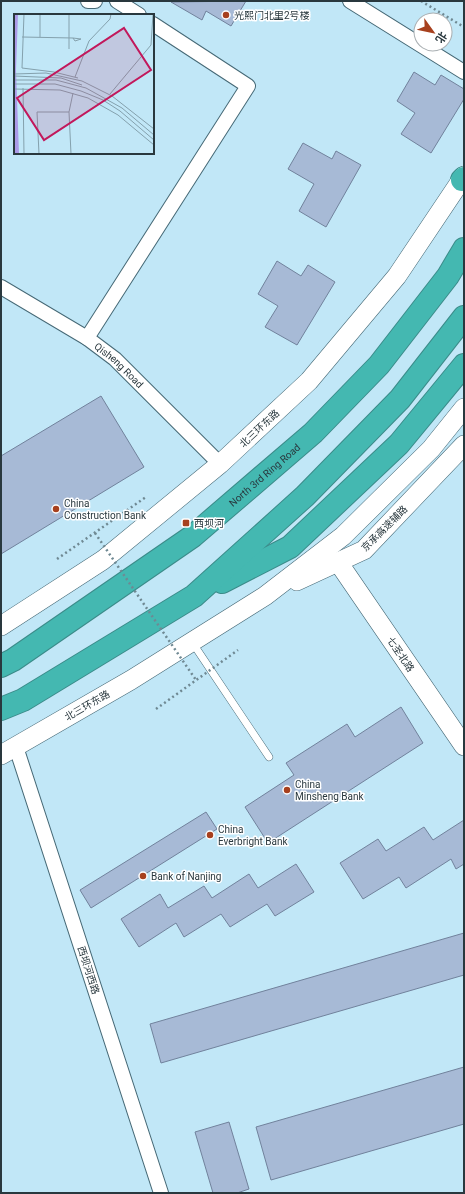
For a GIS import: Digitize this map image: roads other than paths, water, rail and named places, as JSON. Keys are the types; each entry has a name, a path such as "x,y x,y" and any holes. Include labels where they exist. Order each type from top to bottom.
{"highway":[{"name":"North 3rd Ring Road","path":"1,666 13,660 193,536 313,433 379,365 448,276 464,249"},
{"path":"194,596 305,496 400,400 464,317"},
{"path":"1,709 23,700 194,596 290,547 399,444 464,365"}],"street":[{"path":"88,1 95,1"},
{"path":"117,1 137,14"},
{"path":"350,1 464,72"},
{"path":"87,338 248,86 154,25"},
{"name":"北三环东路","path":"1,626 103,560 220,464 309,381 397,276 463,178"},
{"name":"Qisheng Road","path":"1,287 87,338 115,359 220,464"},
{"name":"北三环东路","path":"9,751 192,642 265,596 344,536 431,449 464,408"},
{"name":"京承高速辅路","path":"265,596 364,550 464,445"},
{"name":"七圣北路","path":"338,562 464,746"},
{"name":"西坝河西路","path":"9,751 161,1193"}],"lane":[{"path":"192,642 268,757"}],"place":[{"name":"光熙门北里2号楼","path":"226,15"},
{"name":"China Construction Bank","path":"56,509"},
{"name":"西坝河","path":"186,523"},
{"name":"China Minsheng Bank","path":"287,790"},
{"name":"China Everbright Bank","path":"210,835"},
{"name":"Bank of Nanjing","path":"143,876"}]}
